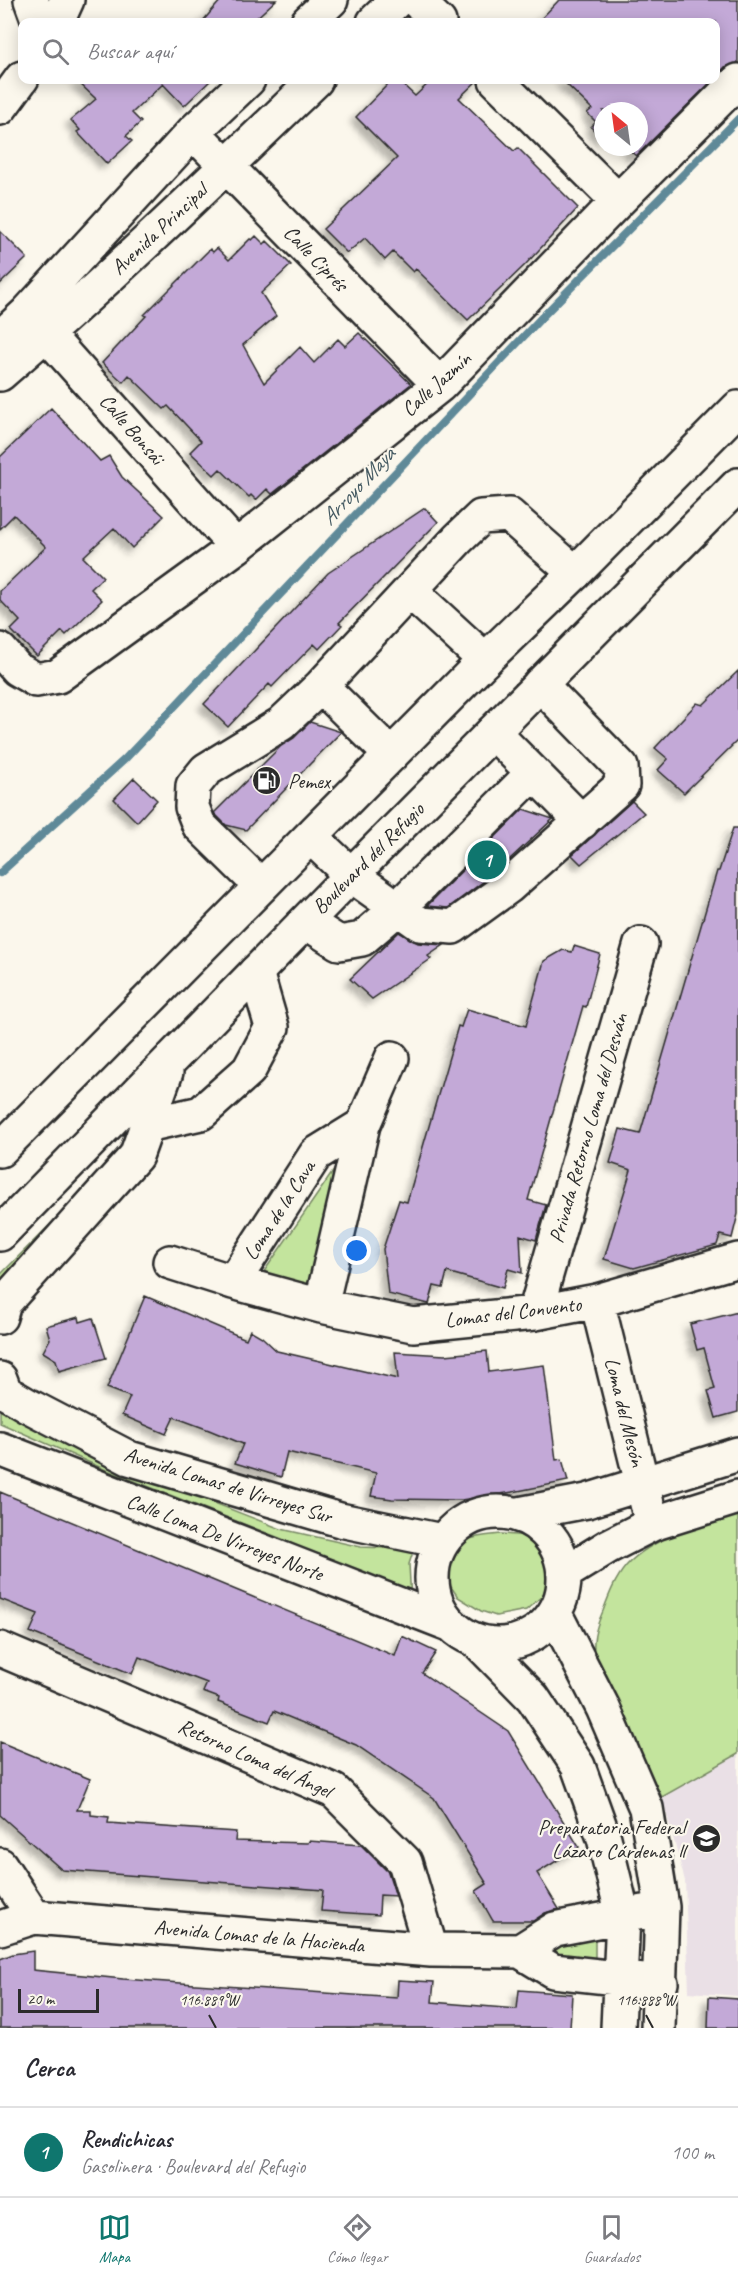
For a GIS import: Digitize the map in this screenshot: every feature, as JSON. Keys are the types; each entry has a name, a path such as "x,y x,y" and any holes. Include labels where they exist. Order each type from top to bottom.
{"street":[{"path":"31,0 38,18"},
{"path":"59,18 67,0"},
{"path":"312,18 331,0"},
{"path":"378,18 397,0"},
{"path":"416,0 435,18"},
{"name":"Calle Jazmín","path":"0,650 17,669 36,680 57,676 236,547 440,385 738,81"},
{"path":"0,108 18,83"},
{"name":"Avenida Principal","path":"0,374 37,323 193,132 244,84"},
{"name":"Avenida Principal","path":"0,338 37,323 227,166 312,84"},
{"path":"500,84 618,201"},
{"name":"Calle Ciprés","path":"193,132 440,385"},
{"name":"Calle Bonsái","path":"37,323 236,547"},
{"path":"0,1150 390,755 738,408"},
{"name":"Boulevard del Refugio","path":"0,1234 351,875 738,485"},
{"path":"261,886 199,825 192,807 193,786 206,770 281,724 321,686 458,539 481,518 509,515 575,573"},
{"path":"410,591 485,660"},
{"path":"311,837 351,875 420,924 453,927 508,887 622,785 621,767 540,684"},
{"path":"321,686 390,755"},
{"path":"493,732 582,822"},
{"path":"306,922 339,943 362,939 398,909 533,773"},
{"name":"Privada Retorno Loma del Desván","path":"535,1313 641,944"},
{"path":"147,1125 201,1113 249,1070 272,1027 256,972"},
{"name":"Loma de la Cava","path":"321,1306 363,1125 392,1058"},
{"path":"0,1317 4,1304 136,1156 170,1061"},
{"name":"Loma de la Cava","path":"233,1282 316,1154 363,1125"},
{"name":"Lomas del Convento","path":"170,1262 321,1306 413,1325 535,1313 597,1301 738,1260"},
{"name":"Loma del Mesón","path":"597,1301 652,1524"},
{"name":"Avenida Lomas de Virreyes Sur","path":"0,1379 5,1392 129,1458 340,1520 442,1541"},
{"name":"Calle Loma De Virreyes Norte","path":"0,1449 449,1624"},
{"path":"519,1514 551,1537 565,1574 563,1594 555,1614 540,1630 521,1641 500,1645 478,1642 463,1635 449,1624 439,1610 433,1593 431,1575 434,1558 442,1541 457,1525 476,1515 498,1510 519,1514 587,1501 738,1454"},
{"path":"565,1574 609,1546 652,1524 738,1497"},
{"path":"555,1614 603,1708 646,1808 662,1907 658,2028"},
{"path":"478,1642 533,1698 578,1766 604,1838 623,1916 618,2028"},
{"name":"Retorno Loma del Ángel","path":"0,1649 334,1791 405,1863 431,1950"},
{"path":"0,1865 34,1917"},
{"path":"661,1983 553,1971 520,1951 555,1929 662,1907"},
{"name":"Avenida Lomas de la Hacienda","path":"0,1928 34,1917 431,1950 520,1951"}],"shaded area":[{"name":"Preparatoria Federal Lázaro Cárdenas ll","path":"738,1754 738,1996 689,1992 685,1881 662,1797"}],"green space":[{"path":"129,1145 0,1286 0,1275"},
{"path":"339,1163 308,1284 263,1273"},
{"path":"0,1404 107,1461 281,1529 361,1547 414,1549 409,1564 411,1601 282,1539 104,1469 0,1423"},
{"path":"738,1514 738,1754 662,1797 596,1664 594,1643 596,1630 615,1582 626,1566 637,1556 663,1539"},
{"path":"502,1534 530,1536 545,1547 552,1560 551,1576 542,1596 526,1610 496,1616 481,1611 458,1597 447,1581 445,1560 463,1542 477,1537"},
{"path":"595,1927 595,1963 547,1955 547,1949"}],"building":[{"path":"221,0 276,0 256,18 205,18"},
{"path":"559,0 738,0 738,63 725,67 720,73 720,18 542,18"},
{"path":"80,84 163,84 132,113 141,122 126,136 132,141 107,164 77,132 80,130 71,120 96,99"},
{"path":"163,84 207,84 184,106"},
{"path":"388,84 402,84 415,96 428,84 474,84 459,98 514,151 518,148 578,208 525,265 468,320 416,269 413,272 393,252 385,260 365,238 347,253 323,229 397,158 356,117"},
{"path":"566,84 709,84 648,144 648,102 594,102 594,120 587,113 592,109"},
{"path":"0,231 27,258 0,284"},
{"path":"256,236 264,244 267,241 291,265 261,293 276,316 243,345 264,383 300,347 314,363 338,339 345,346 359,333 411,384 272,494 267,489 256,500 251,495 249,497 220,469 214,475 190,452 201,441 168,406 164,409 129,375 123,382 102,363 146,316 144,315 210,249 213,252 217,248 229,260"},
{"path":"51,408 100,461 109,456 122,477 164,516 132,548 114,528 83,557 103,577 91,589 102,600 66,635 62,631 37,656 11,630 20,621 0,600 0,591 46,547 14,515 0,529 0,457"},
{"path":"425,508 438,522 339,623 342,625 319,649 314,644 272,687 269,684 228,727 204,704 328,573"},
{"path":"738,671 738,740 684,793 658,770 668,759 655,748 697,703 703,705"},
{"path":"310,722 341,732 246,830 226,825 214,813 281,746 294,738"},
{"path":"134,778 157,800 137,822 114,799"},
{"path":"632,801 644,813 581,864 572,855"},
{"path":"523,809 553,819 496,872 448,908 427,906"},
{"path":"733,828 738,828 738,1214 732,1238 720,1235 717,1245 634,1268 604,1259 631,1170 610,1163 620,1129 640,1134 717,871 719,871"},
{"path":"399,932 418,943 444,945 428,956 431,959 372,999 350,979"},
{"path":"574,946 600,954 528,1200 546,1205 536,1240 520,1235 522,1273 508,1269 503,1288 447,1272 443,1288 434,1286 429,1304 388,1294 383,1249 399,1200 407,1202 458,1026 461,1027 467,1009 526,1026 544,961 563,950 572,952"},
{"path":"145,1296 246,1339 250,1330 262,1337 277,1351 398,1379 395,1352 445,1355 487,1351 489,1372 544,1365 556,1460 562,1459 568,1481 461,1500 392,1499 371,1496 376,1473 287,1452 281,1477 235,1463 243,1444 209,1430 174,1417 166,1434 122,1415 130,1397 107,1388"},
{"path":"738,1312 738,1412 716,1418 708,1391 715,1389 704,1348 697,1350 690,1324"},
{"path":"79,1317 80,1322 93,1318 106,1358 59,1371 56,1360 43,1352 50,1339 46,1326"},
{"path":"0,1492 395,1656 402,1636 436,1652 422,1673 508,1731 579,1847 537,1873 559,1909 545,1913 533,1921 493,1921 476,1891 487,1884 434,1798 356,1745 274,1711 269,1722 218,1702 219,1698 203,1692 207,1683 139,1657 132,1674 30,1632 38,1614 0,1599"},
{"path":"0,1742 90,1779 77,1810 91,1810 91,1815 109,1817 108,1823 236,1832 235,1841 308,1843 309,1841 361,1845 388,1872 396,1896 380,1895 379,1915 321,1911 323,1890 62,1870 0,1815"},
{"path":"33,1951 33,1970 123,1979 397,1998 398,1980 434,1982 432,2002 517,2009 519,1990 572,1994 570,2028 0,2028 0,1959"},
{"path":"709,1997 738,1999 738,2028 708,2028"}],"waterway":[{"name":"Arroyo Maya","path":"0,873 125,759 542,317 738,119"}],"place":[{"name":"Pemex","path":"267,781"},
{"name":"Rendichicas","path":"487,860"},
{"name":"Preparatoria Federal Lázaro Cárdenas ll","path":"706,1839"}]}
